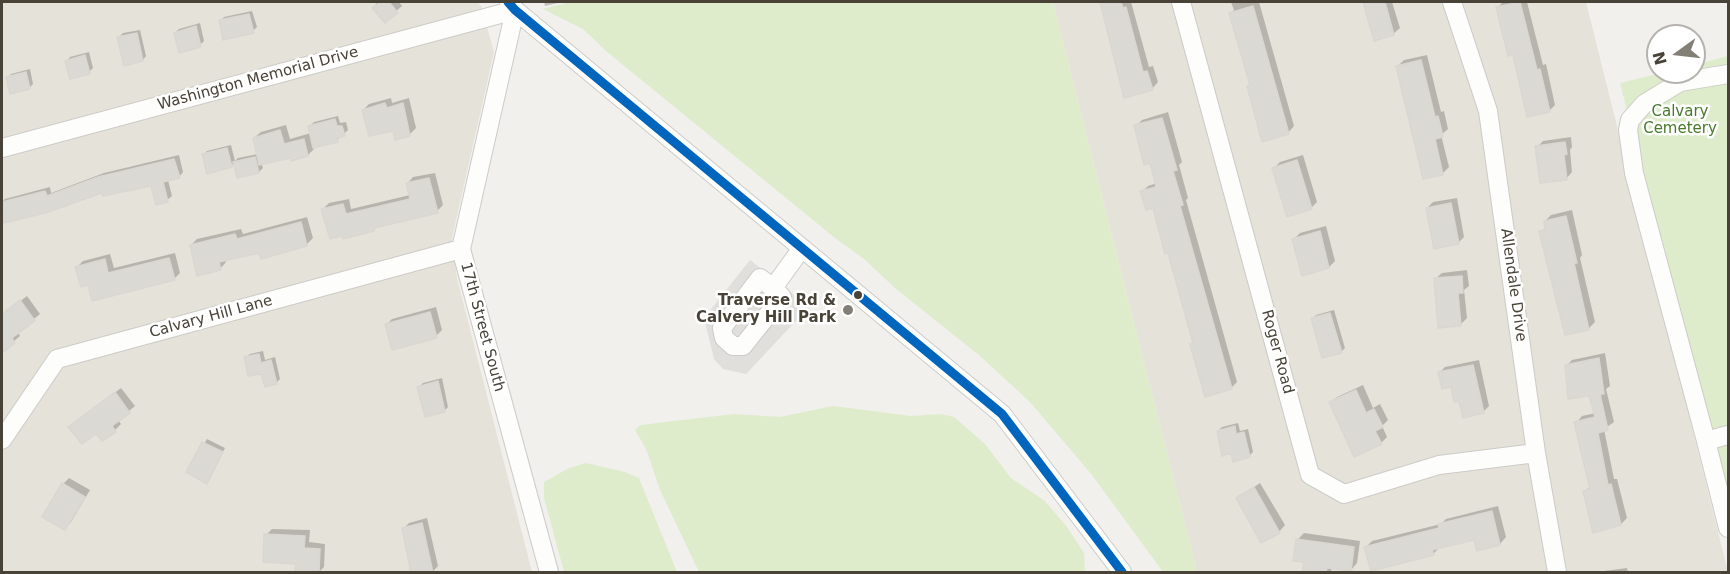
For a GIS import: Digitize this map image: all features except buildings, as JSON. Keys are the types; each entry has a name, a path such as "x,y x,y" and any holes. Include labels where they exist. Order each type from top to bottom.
{"street":[{"name":"Roger Road","path":"1181,2 1310,475 1344,494 1439,465 1536,453"},
{"name":"Allendale Drive","path":"1452,2 1488,111 1536,453 1557,573"},
{"name":"Washington Memorial Drive","path":"2,148 512,6"},
{"path":"512,6 1002,414 1122,573"},
{"name":"17th Street South","path":"512,6 461,249 549,573"},
{"path":"1728,74 1680,82 1644,104 1630,120 1628,130 1634,173 1728,528"},
{"path":"772,288 802,248"},
{"name":"Calvary Hill Lane","path":"2,440 57,359 461,249"},
{"path":"1706,441 1728,435"}],"shaded area":[{"path":"2,2 478,2 494,52 452,238 457,278 532,572 2,572"},
{"path":"1053,2 1586,2 1728,572 1197,572"},
{"path":"750,260 809,307 746,374 723,369 714,359 704,318"}],"green space":[{"path":"570,2 1053,2 1197,572 1163,572 1092,475 1030,402 980,356 895,288 864,259 835,238 606,51 583,29 543,9"},
{"name":"Calvary Cemetery","path":"1728,56 1728,505 1620,83 1646,77 1646,84 1706,84 1706,62"},
{"path":"833,406 911,416 941,414 954,417 985,444 1011,478 1045,501 1067,527 1084,553 1085,572 699,572 660,490 646,449 635,430 640,425 734,414 780,417"},
{"path":"586,463 625,472 639,478 677,572 564,572 544,498 544,482 569,468"}],"transit line":[{"path":"508,2 1002,414 1122,572"}],"place":[{"name":"Traverse Rd & Calvery Hill Park","path":"848,310"}]}
